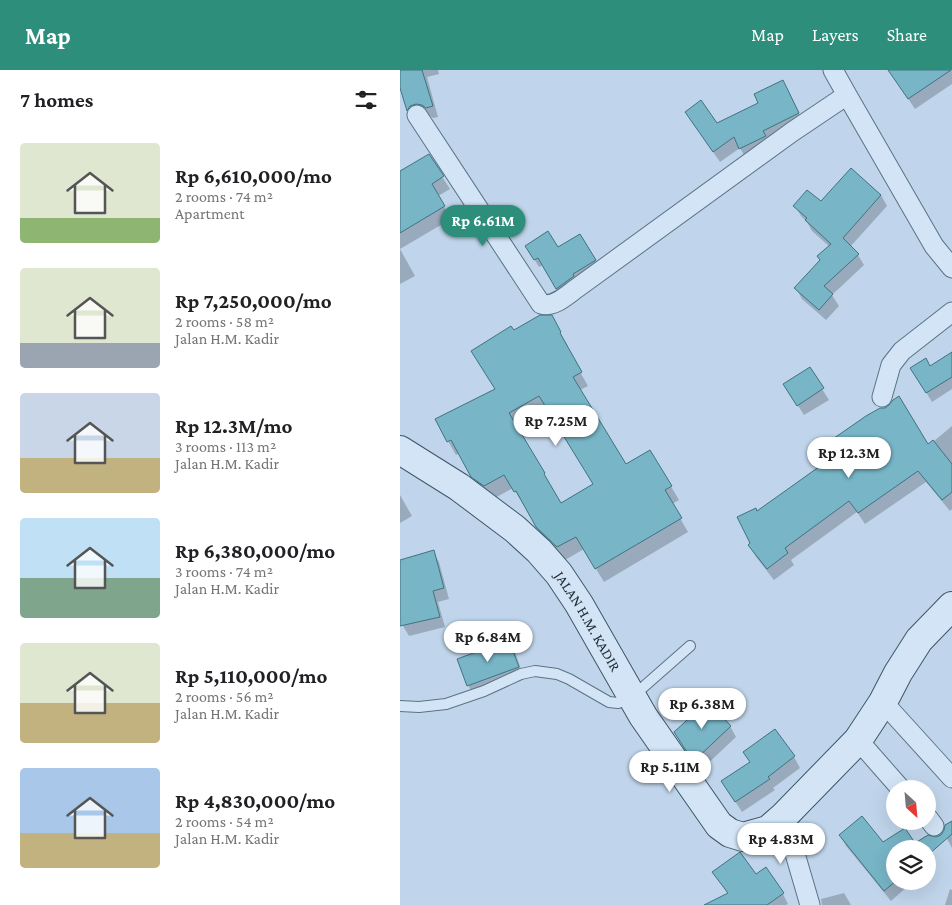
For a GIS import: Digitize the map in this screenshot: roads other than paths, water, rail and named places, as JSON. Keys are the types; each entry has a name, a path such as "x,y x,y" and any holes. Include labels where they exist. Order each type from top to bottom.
{"street":[{"path":"834,70 934,246 952,268"},
{"path":"417,115 541,304 549,305 577,288 847,94"},
{"path":"882,397 891,365 902,351 952,312"},
{"name":"JALAN H.M. KADIR","path":"400,450 459,487 515,529 539,551 559,574 579,604 643,716 719,825 730,833 743,837 768,830 858,740 883,702 918,640 952,606"},
{"path":"883,702 952,778"},
{"path":"858,740 893,780"},
{"path":"784,816 810,905"}],"lane":[{"path":"400,706 418,707 446,704 484,691 520,674 535,671 557,674 609,702 618,703 632,697 690,646"}]}
